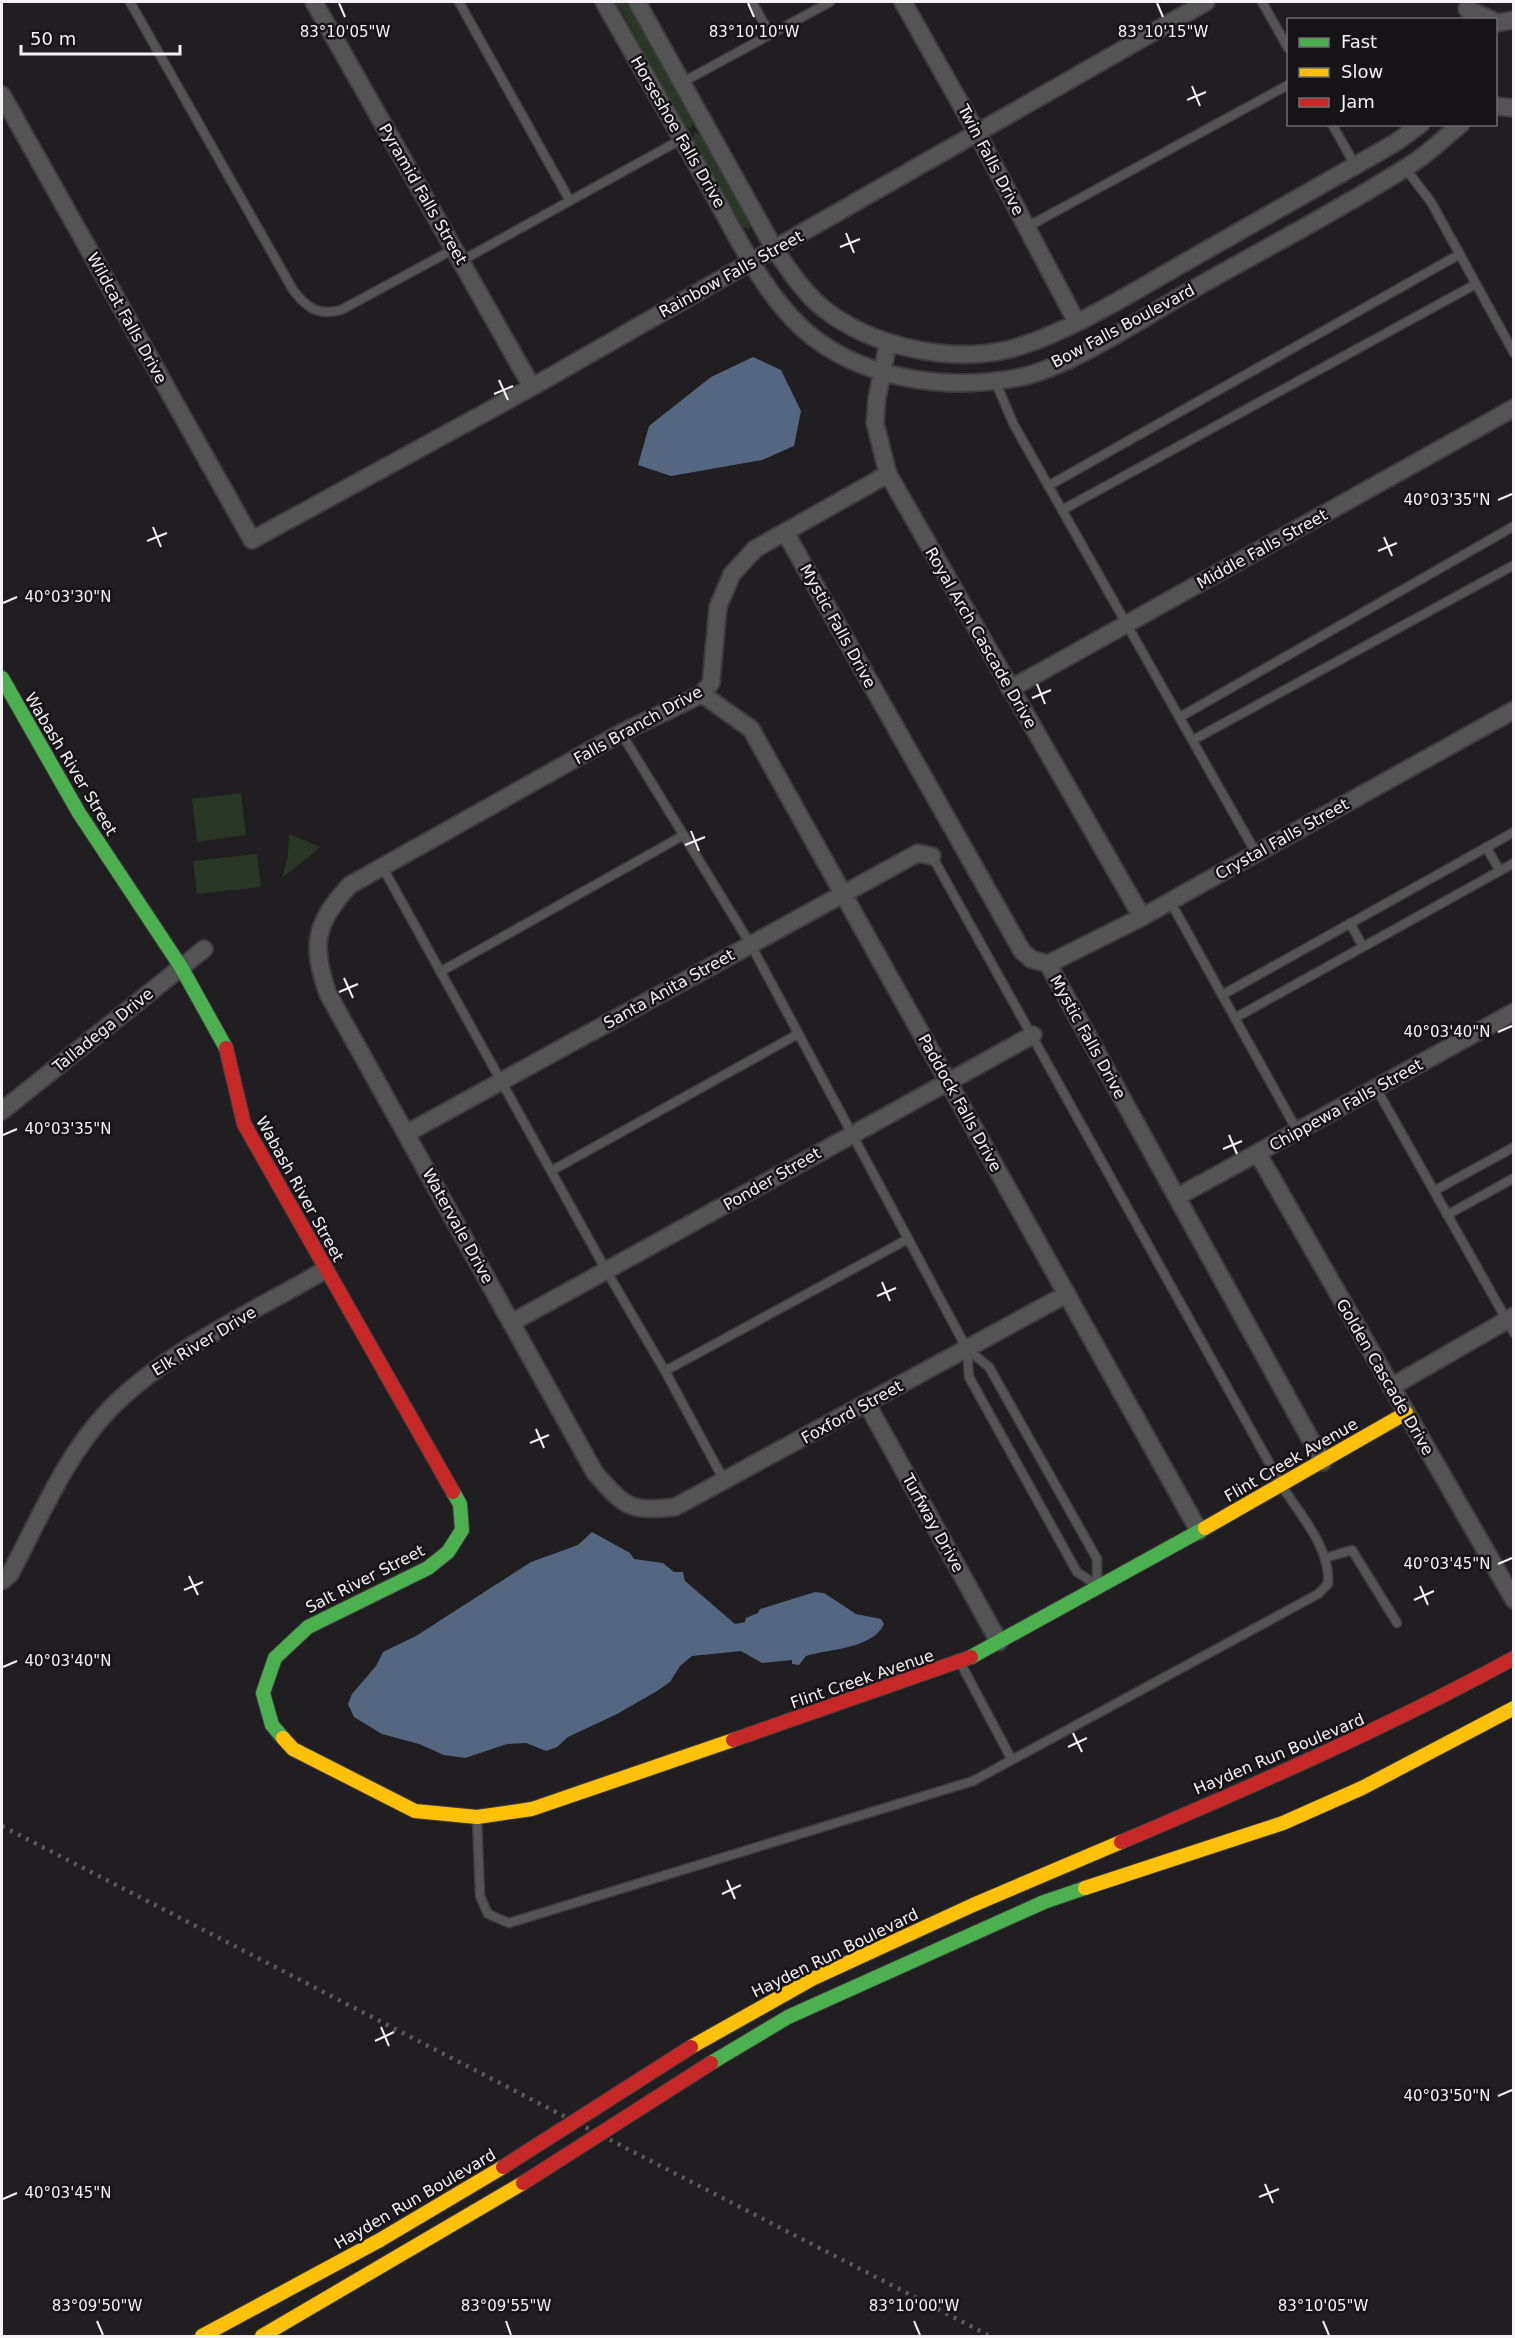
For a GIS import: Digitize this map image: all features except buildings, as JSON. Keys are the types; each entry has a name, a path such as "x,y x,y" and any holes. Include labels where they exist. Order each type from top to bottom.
{"main road":[{"name":"Wabash River Street","path":"2,678 79,813 181,967 226,1048 244,1124 460,1504 462,1530"},
{"name":"Flint Creek Avenue","path":"293,1749 415,1811 477,1818 532,1809 960,1663 1282,1486 1406,1413"},
{"name":"Salt River Street","path":"293,1749 272,1725 263,1693 275,1658 308,1627 428,1568 448,1552 462,1530"},
{"name":"Hayden Run Boulevard","path":"202,2337 380,2240 503,2167 691,2047 812,1979 1214,1801 1295,1768 1406,1716 1514,1658"},
{"path":"262,2337 523,2182 788,2017 917,1957 1044,1902 1283,1823 1362,1788 1514,1708"}],"street":[{"name":"Pyramid Falls Street","path":"314,2 532,387"},
{"name":"Horseshoe Falls Drive","path":"604,2 751,262"},
{"name":"Horseshoe Falls Drive","path":"637,2 775,250"},
{"name":"Twin Falls Drive","path":"903,2 977,134 1076,321"},
{"name":"Rainbow Falls Street","path":"252,540 532,387 775,250 1206,2"},
{"path":"1466,10 1490,18"},
{"name":"Wildcat Falls Drive","path":"2,95 252,540"},
{"name":"Bow Falls Boulevard","path":"775,250 802,287 825,310 888,344 934,351 970,353 1005,350 1042,338 1132,292 1355,165 1418,126"},
{"name":"Bow Falls Boulevard","path":"751,262 787,311 820,343 882,373 928,381 995,381 1019,378 1091,347 1405,168 1458,126"},
{"name":"Royal Arch Cascade Drive","path":"888,344 875,423 888,474 1142,917"},
{"name":"Middle Falls Street","path":"1010,689 1514,408"},
{"name":"Falls Branch Drive","path":"320,928 334,902 350,885 621,733 702,694 711,683 718,607 732,574 755,549 888,474"},
{"name":"Mystic Falls Drive","path":"785,532 1022,951 1031,959 1048,964 1323,1462"},
{"name":"Paddock Falls Drive","path":"702,694 751,729 845,893 1198,1531"},
{"name":"Crystal Falls Street","path":"1048,964 1142,917 1514,710"},
{"name":"Santa Anita Street","path":"407,1133 918,853 932,856"},
{"name":"Watervale Drive","path":"320,928 316,940 318,964 327,994 596,1473 618,1498 633,1507"},
{"name":"Talladega Drive","path":"2,1111 204,949"},
{"name":"Chippewa Falls Street","path":"1177,1197 1514,1012"},
{"name":"Ponder Street","path":"512,1323 1033,1035"},
{"name":"Golden Cascade Drive","path":"1258,1154 1514,1600"},
{"name":"Elk River Drive","path":"2,1581 10,1574 73,1458 107,1412 151,1371 325,1270"},
{"name":"Foxford Street","path":"633,1507 646,1510 675,1507 725,1482 1067,1294"},
{"path":"1390,1387 1511,1323"},
{"name":"Turfway Drive","path":"867,1404 999,1642"}],"lane":[{"path":"130,2 293,290 310,309 320,313 341,310 458,255 570,201 682,139"},
{"path":"459,2 570,201"},
{"path":"752,2 770,34"},
{"path":"683,82 830,2"},
{"path":"1262,2 1287,46"},
{"path":"1027,227 1287,86"},
{"path":"1333,126 1355,165"},
{"path":"1405,168 1431,202 1514,353"},
{"path":"1048,486 1460,254"},
{"path":"1062,510 1476,284"},
{"path":"995,381 1014,425 1256,853"},
{"path":"1180,717 1514,526"},
{"path":"1192,740 1514,565"},
{"path":"621,733 751,945 967,1349 989,1367 1097,1559 1097,1586"},
{"path":"1222,995 1514,832"},
{"path":"440,972 684,835"},
{"path":"1486,847 1500,871"},
{"path":"477,1818 480,1896 488,1914 510,1923 974,1780 1318,1594 1328,1584 1329,1570 1325,1558 1282,1486 932,856"},
{"path":"1235,1018 1514,864"},
{"path":"383,868 607,1272 666,1371 725,1482"},
{"path":"1170,901 1298,1132"},
{"path":"1350,923 1363,947"},
{"path":"551,1171 798,1034"},
{"path":"1376,1088 1511,1323"},
{"path":"1434,1191 1514,1147"},
{"path":"1447,1215 1514,1178"},
{"path":"666,1371 908,1239"},
{"path":"967,1349 969,1377 1077,1572 1097,1586"},
{"path":"1325,1558 1352,1550 1397,1623"},
{"path":"960,1663 1012,1760"}],"green space":[{"path":"616,2 626,2 693,121 692,127 689,128 684,123"},
{"path":"694,132 701,135 750,225 749,230 742,227 693,140"},
{"path":"241,793 246,835 197,842 192,799"},
{"path":"289,834 321,847 282,878 288,855"},
{"path":"257,854 261,887 197,894 193,861"}],"water":[{"path":"753,357 781,370 801,411 794,446 762,460 671,476 638,465 649,426 711,377"},
{"path":"592,1532 630,1553 634,1559 663,1563 674,1572 683,1572 685,1581 735,1624 745,1622 746,1618 758,1613 760,1609 815,1592 824,1593 856,1614 881,1619 884,1624 870,1639 849,1647 806,1656 799,1665 792,1664 792,1660 762,1663 741,1651 692,1656 680,1666 670,1682 657,1691 617,1714 568,1737 557,1747 546,1751 526,1743 507,1744 465,1758 444,1755 419,1744 382,1734 354,1717 348,1704 352,1694 376,1666 383,1652 416,1636 531,1562 578,1545"}],"railway":[{"path":"2,1826 990,2336"}],"traffic: fast":[{"path":"2,678 79,813 181,967 226,1048"},
{"path":"283,1738 272,1725 263,1693 275,1658 308,1627 428,1568 448,1552 462,1530 460,1504 453,1492"},
{"path":"971,1657 1205,1528"},
{"path":"711,2063 788,2017 1044,1902 1085,1888"}],"traffic: slow":[{"path":"1205,1528 1406,1413"},
{"path":"1085,1888 1283,1823 1362,1788 1514,1708"},
{"path":"283,1738 293,1749 415,1811 477,1817 532,1809 733,1740"},
{"path":"691,2047 812,1979 973,1905 1121,1842"},
{"path":"202,2336 380,2240 503,2167"},
{"path":"262,2336 523,2183"}],"traffic: jam":[{"path":"226,1048 244,1124 453,1492"},
{"path":"733,1740 971,1657"},
{"path":"1121,1842 1369,1732 1514,1658"},
{"path":"503,2167 691,2047"},
{"path":"523,2183 711,2063"}]}
